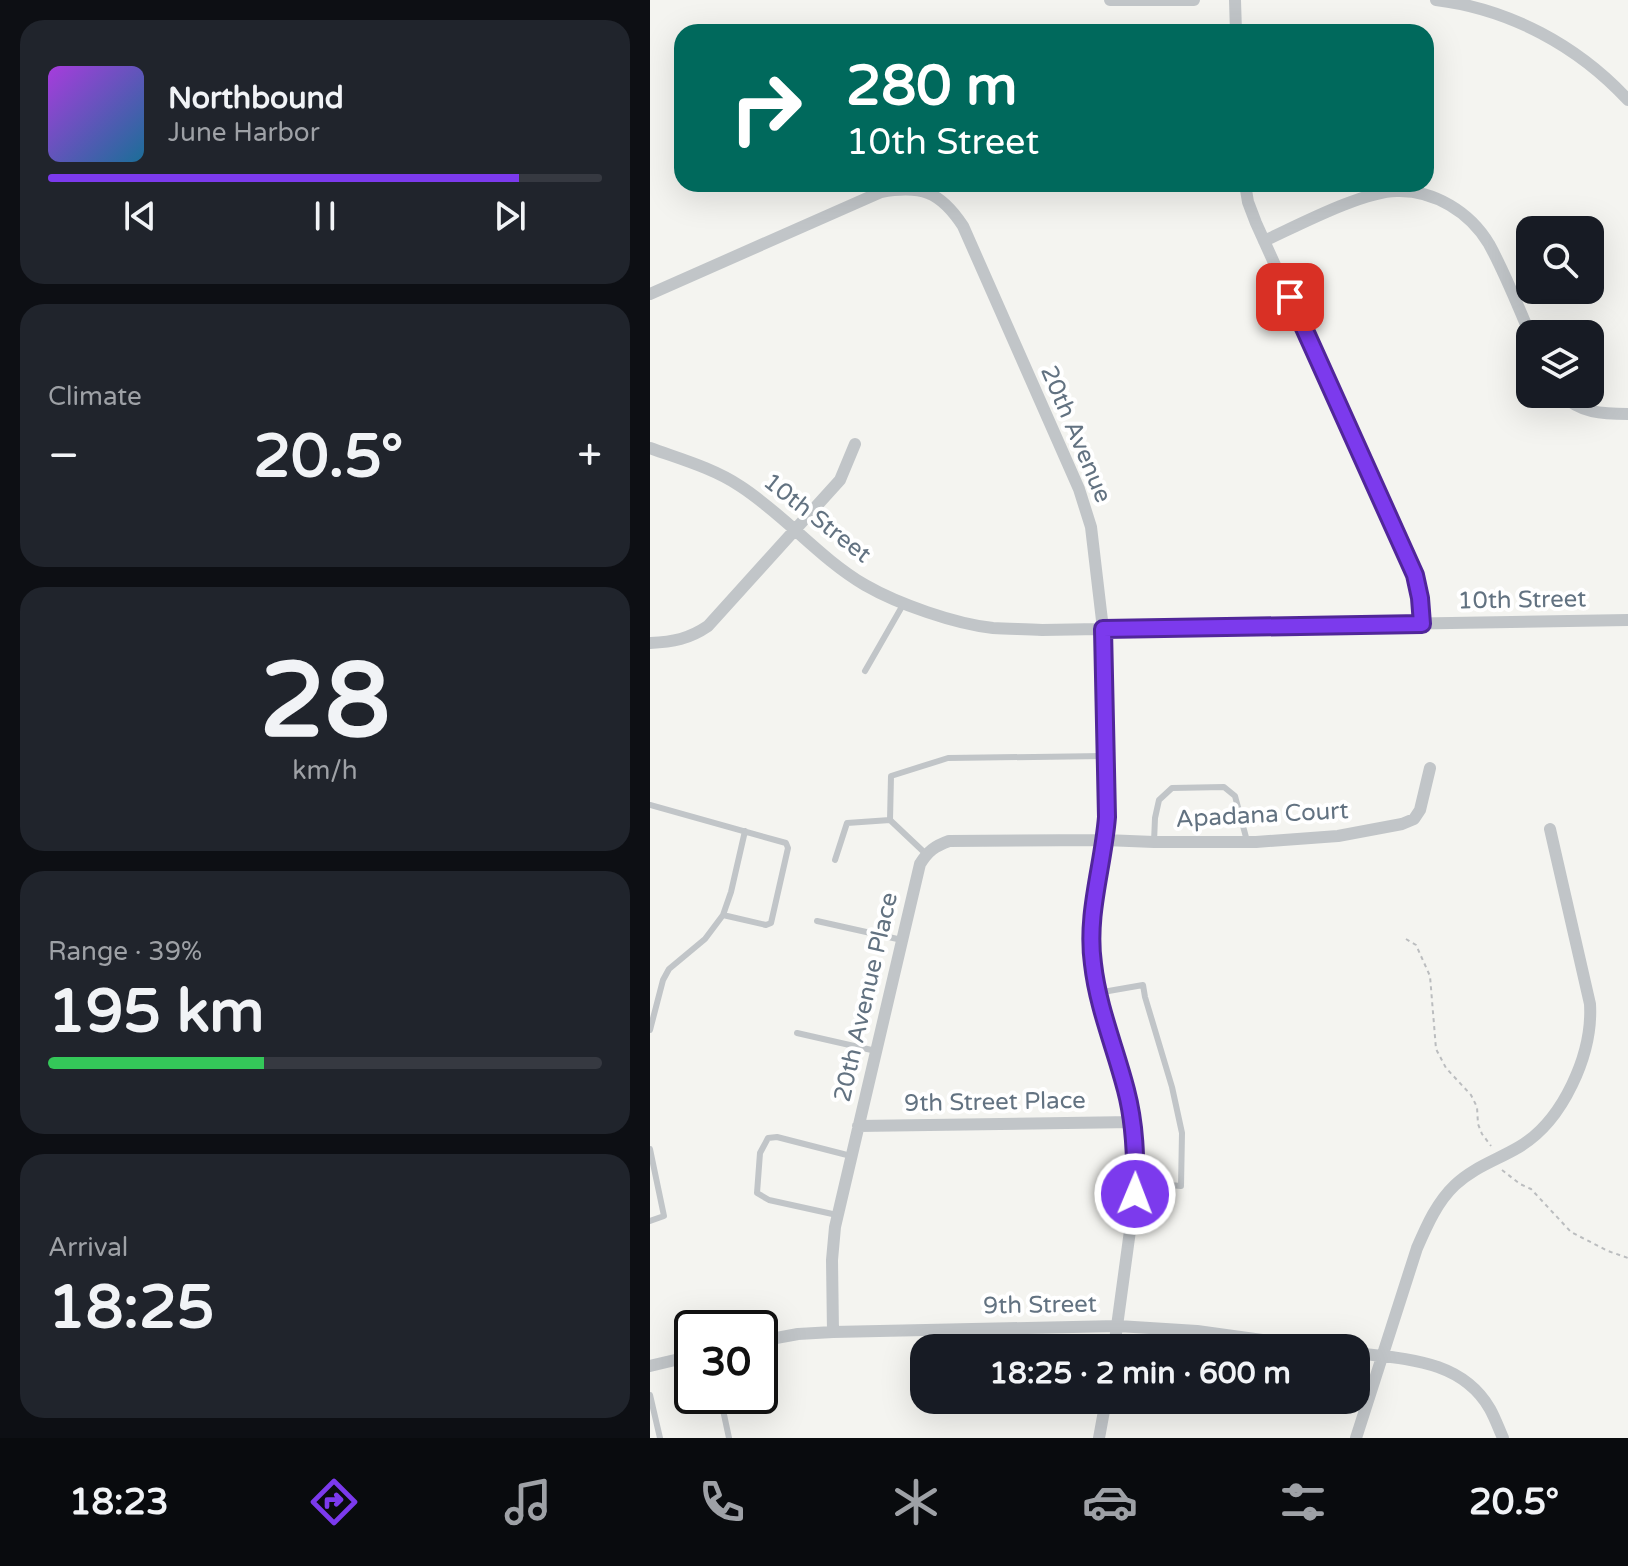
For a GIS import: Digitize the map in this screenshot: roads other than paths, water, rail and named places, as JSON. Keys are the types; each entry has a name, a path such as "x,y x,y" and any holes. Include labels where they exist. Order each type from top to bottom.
{"street":[{"path":"1110,0 1194,0"},
{"path":"1235,0 1236,24"},
{"path":"1436,0 1485,10 1549,37 1605,77 1628,100"},
{"name":"20th Avenue","path":"650,294 881,192"},
{"name":"20th Avenue","path":"923,192 939,199 952,210 963,226 1079,489 1091,527 1103,629 1108,786 1105,840 1093,900 1092,959 1103,1018 1127,1091 1136,1141 1136,1182 1117,1334"},
{"path":"1246,192 1264,241 1415,575 1422,624"},
{"path":"1264,241 1352,202 1390,192"},
{"path":"1413,192 1455,207 1475,224 1488,243 1524,320"},
{"path":"1581,408 1628,414"},
{"path":"650,643 680,641 708,626 840,480 855,444"},
{"name":"10th Street","path":"650,448 724,477 741,487 825,557 867,586 945,617 991,628 1042,630 1628,620"},
{"name":"Apadana Court","path":"1105,840 1305,840 1402,824 1414,819 1420,810 1430,768"},
{"path":"1356,1438 1429,1219 1453,1186 1471,1172 1519,1146 1552,1118 1571,1088 1589,1037 1590,1004 1550,829"},
{"path":"926,854 949,841 1105,840"},
{"name":"20th Avenue Place","path":"833,1332 832,1260 837,1215 920,864 926,854"},
{"name":"9th Street Place","path":"858,1126 1133,1122"},
{"name":"9th Street","path":"778,1338 833,1332 1118,1326 1219,1334"},
{"path":"1370,1355 1435,1365 1466,1381 1480,1395 1503,1438"},
{"path":"650,1366 674,1360"},
{"path":"1099,1438 1103,1414"}],"lane":[{"path":"865,671 904,603"},
{"path":"890,820 891,776 948,758 1107,756"},
{"path":"1154,842 1159,800 1172,788 1224,787 1235,796 1247,842"},
{"path":"650,805 788,845 771,923 766,925 723,915"},
{"path":"835,860 847,823 890,820 926,854"},
{"path":"650,1030 663,980 669,969 705,939 723,915 745,831"},
{"path":"817,921 902,940"},
{"path":"1097,993 1143,985 1182,1133 1181,1186 1136,1182"},
{"path":"797,1033 876,1051"},
{"path":"837,1215 769,1200 757,1193 760,1153 768,1138 777,1137 851,1156"},
{"path":"650,1149 664,1216 650,1221"},
{"path":"650,1395 660,1438"},
{"path":"724,1414 729,1438"}]}
